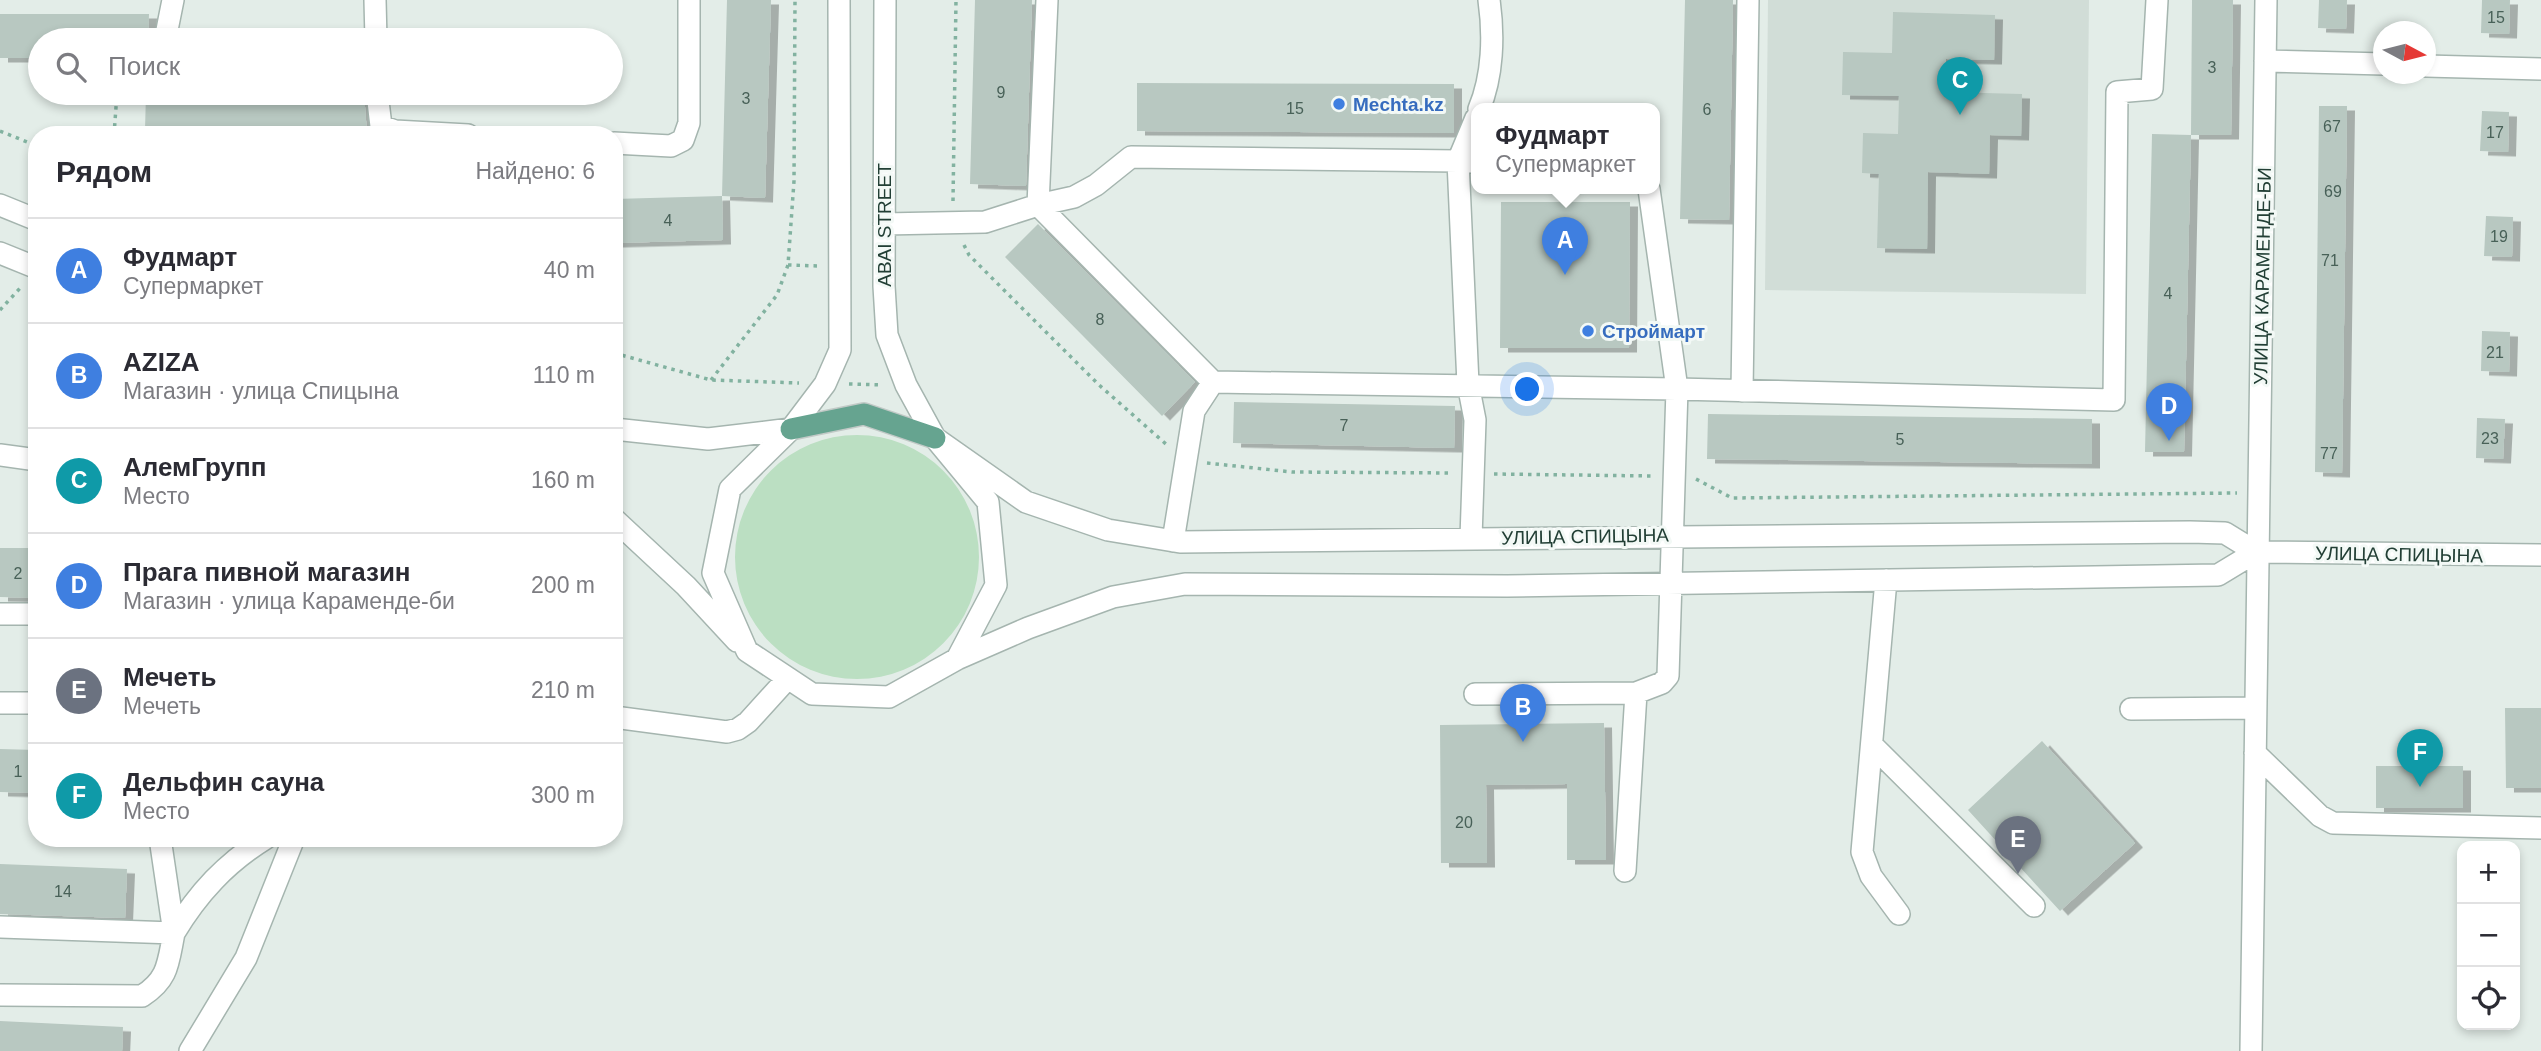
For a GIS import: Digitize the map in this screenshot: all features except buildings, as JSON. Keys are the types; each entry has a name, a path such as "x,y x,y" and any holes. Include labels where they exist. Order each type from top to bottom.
{"main road":[{"path":"791,429 864,414 935,438"}],"street":[{"path":"167,28 173,0"},
{"path":"374,0 375,28"},
{"path":"623,143 671,146 683,140 689,123 689,0"},
{"path":"747,651 713,573 730,489 791,429 825,384 840,350 839,0"},
{"name":"ABAI STREET","path":"885,0 884,224 887,335 906,385 935,438 988,502 996,585 957,659"},
{"path":"1047,0 1038,205 1213,382 1468,384 2114,400 2117,92 2152,89 2157,0"},
{"path":"1481,103 1486,92 1493,24 1489,0"},
{"path":"1742,390 1748,0"},
{"name":"УЛИЦА КАРАМЕНДЕ-БИ","path":"2251,1051 2256,552 2266,0"},
{"path":"2265,61 2373,64"},
{"path":"2436,66 2541,69"},
{"path":"378,105 381,126"},
{"path":"1471,142 1467,161 1468,384 1475,420 1471,538"},
{"path":"884,224 985,222 1074,197 1096,185 1131,157 1467,161"},
{"path":"1475,694 1636,693 1662,683 1668,676 1670,535 1677,389 1650,194"},
{"path":"0,205 28,216"},
{"path":"0,253 28,265"},
{"path":"1173,541 1194,411 1213,382"},
{"path":"623,430 708,439 791,429"},
{"name":"УЛИЦА СПИЦЫНА","path":"935,438 1026,502 1108,530 1173,541 2190,532 2225,533 2256,552 2541,555"},
{"path":"0,455 28,459"},
{"path":"623,527 686,586 747,651 812,694 890,697 957,659 1028,628 1113,597 1185,584 1670,583 2218,575 2256,552"},
{"path":"1886,580 1862,852 1871,876 1899,914"},
{"path":"0,614 28,614"},
{"path":"623,718 727,732 748,722 788,678"},
{"path":"1625,871 1636,693"},
{"path":"0,703 28,703"},
{"path":"2131,709 2255,708"},
{"path":"1872,745 2034,906"},
{"path":"2255,753 2320,816 2333,822 2541,828"},
{"path":"0,995 142,996 158,986 166,974 174,933 161,847"},
{"path":"174,933 192,903 216,875 254,847"},
{"path":"190,1051 246,958 290,847"},
{"path":"0,927 174,933"}],"path":[{"path":"711,380 777,295 788,265 794,181 795,0"},
{"path":"115,126 116,105"},
{"path":"0,131 28,142"},
{"path":"788,265 841,267"},
{"path":"0,310 28,277"},
{"path":"623,356 711,380 906,385"}],"shaded area":[{"path":"1768,0 2089,0 2086,294 1765,290"}],"green space":[{"path":"869,435 915,449 943,471 959,489 970,510 977,533 977,581 970,604 959,625 943,643 925,659 904,670 869,679 845,679 810,670 789,659 755,625 744,604 737,581 735,545 744,510 755,489 789,455 810,444 833,437"}],"place":[{"name":"Mechta.kz","path":"1339,104"},
{"name":"АлемГрупп","path":"1960,115"},
{"name":"Фудмарт","path":"1565,275"},
{"name":"Строймарт","path":"1588,331"},
{"name":"Прага пивной магазин","path":"2169,441"},
{"name":"AZIZA","path":"1523,742"},
{"name":"Дельфин сауна","path":"2420,787"},
{"name":"Мечеть","path":"2018,874"}]}
